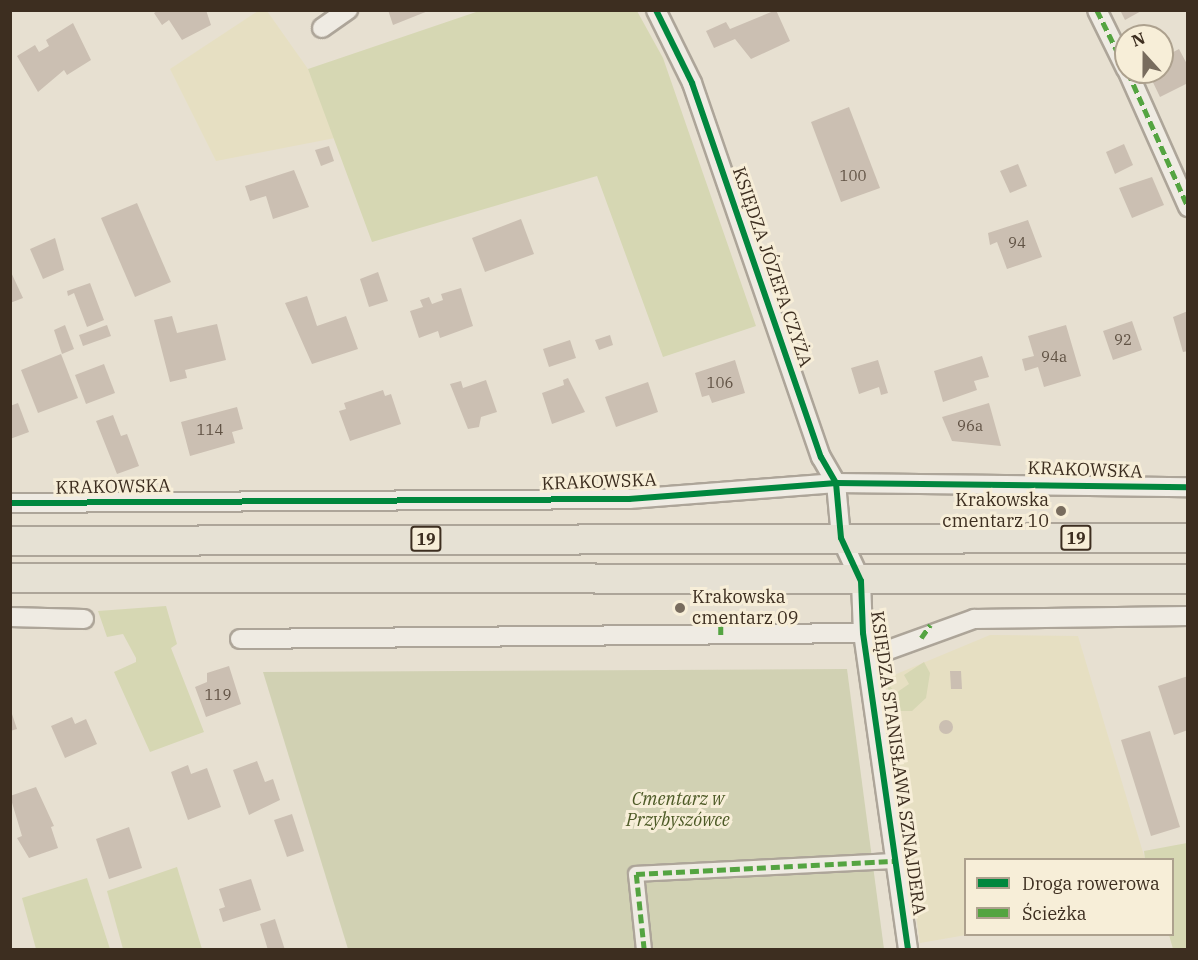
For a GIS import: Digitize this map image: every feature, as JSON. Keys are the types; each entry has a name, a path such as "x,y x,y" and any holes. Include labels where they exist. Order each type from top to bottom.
{"main road":[{"name":"19","path":"10,541 1188,538"},
{"path":"10,579 861,581 1188,579"}],"street":[{"path":"322,28 348,10"},
{"name":"KSIĘDZA JÓZEFA CZYŻA","path":"656,10 692,83 821,457 836,483 841,538 861,581"},
{"path":"1097,10 1114,44"},
{"path":"1133,84 1188,207"},
{"name":"KRAKOWSKA","path":"10,503 629,499 836,483 1188,487"},
{"name":"KSIĘDZA STANISŁAWA SZNAJDERA","path":"861,581 863,633 870,657 908,950"},
{"path":"870,657 974,619 1188,616"},
{"path":"10,617 84,619"},
{"path":"240,639 863,633"},
{"path":"644,950 636,874 897,861"}],"shaded area":[{"path":"258,11 267,11 308,69 335,138 216,161 170,69"},
{"path":"990,635 1078,636 1145,858 964,858 964,935 920,943 882,680"}],"green space":[{"path":"482,10 637,11 663,58 756,326 663,357 597,176 372,242 308,69"},
{"path":"166,606 177,644 171,648 204,732 150,752 114,672 136,662 136,658 123,634 107,637 98,611"},
{"path":"924,662 930,673 926,698 912,711 888,711 888,684 896,693 909,684 904,675"},
{"name":"Cmentarz w Przybyszówce","path":"847,669 884,949 348,949 263,672"},
{"path":"1187,843 1187,949 1173,949 1169,936 1174,936 1174,858 1145,858 1144,851"},
{"path":"177,867 202,949 123,949 107,891"},
{"path":"87,878 110,949 36,949 22,898"}],"building":[{"path":"159,10 206,10 211,25 182,40 169,20 162,25 154,13"},
{"path":"388,10 428,10 428,11 393,25"},
{"path":"776,10 790,41 751,59 735,39 714,48 706,31 726,22 730,29"},
{"path":"1120,10 1143,10 1125,20"},
{"path":"73,23 91,60 67,75 64,70 38,92 17,56 35,45 39,52 49,46 46,40"},
{"path":"1179,49 1188,66 1188,83 1160,97 1154,84 1174,84 1174,52"},
{"path":"849,107 880,188 841,202 811,122"},
{"path":"1124,144 1133,165 1115,174 1106,152"},
{"path":"329,146 334,161 321,166 315,150"},
{"path":"1018,164 1027,186 1010,193 1000,171"},
{"path":"294,170 309,207 273,219 266,196 250,201 245,186"},
{"path":"1152,177 1164,205 1132,218 1119,188"},
{"path":"137,203 171,282 135,297 101,218"},
{"path":"521,219 534,254 485,272 472,238"},
{"path":"1028,220 1042,257 1007,269 997,242 990,245 988,233"},
{"path":"55,238 64,270 43,279 30,249"},
{"path":"10,270 23,298 10,303"},
{"path":"378,272 388,301 369,307 360,279"},
{"path":"90,283 104,320 87,327 74,293 68,296 67,291"},
{"path":"461,288 473,326 440,338 438,331 419,338 410,311 423,307 420,300 429,297 432,304 443,300 441,294"},
{"path":"307,296 317,326 346,316 358,349 312,364 285,303"},
{"path":"1188,311 1188,351 1183,352 1173,317"},
{"path":"172,316 177,333 217,324 226,360 185,370 187,378 170,382 154,320"},
{"path":"1132,321 1142,350 1113,360 1103,331"},
{"path":"65,325 74,349 62,354 54,330"},
{"path":"107,325 111,336 83,346 79,335"},
{"path":"1066,325 1081,376 1044,387 1038,367 1025,371 1022,359 1034,356 1028,336"},
{"path":"610,335 613,345 599,350 595,340"},
{"path":"570,340 576,358 549,367 543,349"},
{"path":"61,354 78,398 38,413 21,370"},
{"path":"982,356 989,377 974,381 977,390 943,402 934,371"},
{"path":"735,360 745,393 712,403 709,395 702,397 695,373"},
{"path":"878,360 888,393 881,395 879,387 859,394 851,368"},
{"path":"104,364 115,393 86,404 75,375"},
{"path":"568,378 585,412 552,424 542,393 564,385 563,380"},
{"path":"486,380 497,412 481,417 479,427 468,429 450,384 461,381 463,388"},
{"path":"648,382 658,412 616,427 605,397"},
{"path":"383,390 385,396 391,394 401,424 350,441 339,411 346,409 344,403"},
{"path":"18,403 29,432 10,439 10,406"},
{"path":"989,403 1001,446 952,441 942,417"},
{"path":"237,407 243,429 232,432 235,443 190,456 181,422"},
{"path":"113,415 121,436 127,434 139,466 117,474 96,421"},
{"path":"229,666 241,704 206,717 195,687 207,682 207,673"},
{"path":"950,671 961,671 962,689 951,689"},
{"path":"1188,676 1188,730 1174,735 1158,686"},
{"path":"10,708 17,729 10,731"},
{"path":"72,717 75,724 86,719 97,744 65,758 51,726"},
{"path":"943,720 949,720 953,727 949,734 943,734 939,730 939,724"},
{"path":"1150,731 1180,827 1151,836 1121,740"},
{"path":"257,761 265,782 273,779 280,800 249,815 233,770"},
{"path":"188,765 191,774 207,768 221,807 188,820 171,772"},
{"path":"36,787 54,826 51,827 58,848 29,858 17,838 22,836 10,796"},
{"path":"292,814 304,851 287,857 274,820"},
{"path":"129,827 142,868 109,879 96,839"},
{"path":"251,879 261,910 223,922 219,909 225,907 219,889"},
{"path":"275,919 285,950 268,950 260,924"}],"marked path":[{"path":"1097,10 1114,45"},
{"path":"1133,84 1188,207"},
{"path":"921,638 930,625"},
{"path":"721,626 721,635"},
{"path":"644,950 636,874 897,861"}],"cycle path":[{"path":"656,10 692,83 821,457 836,483 841,538 861,581 863,633 908,950"},
{"path":"10,503 629,499 836,483 1188,487"}],"place":[{"name":"Krakowska cmentarz 10","path":"1061,511"},
{"name":"Krakowska cmentarz 09","path":"680,608"}]}
